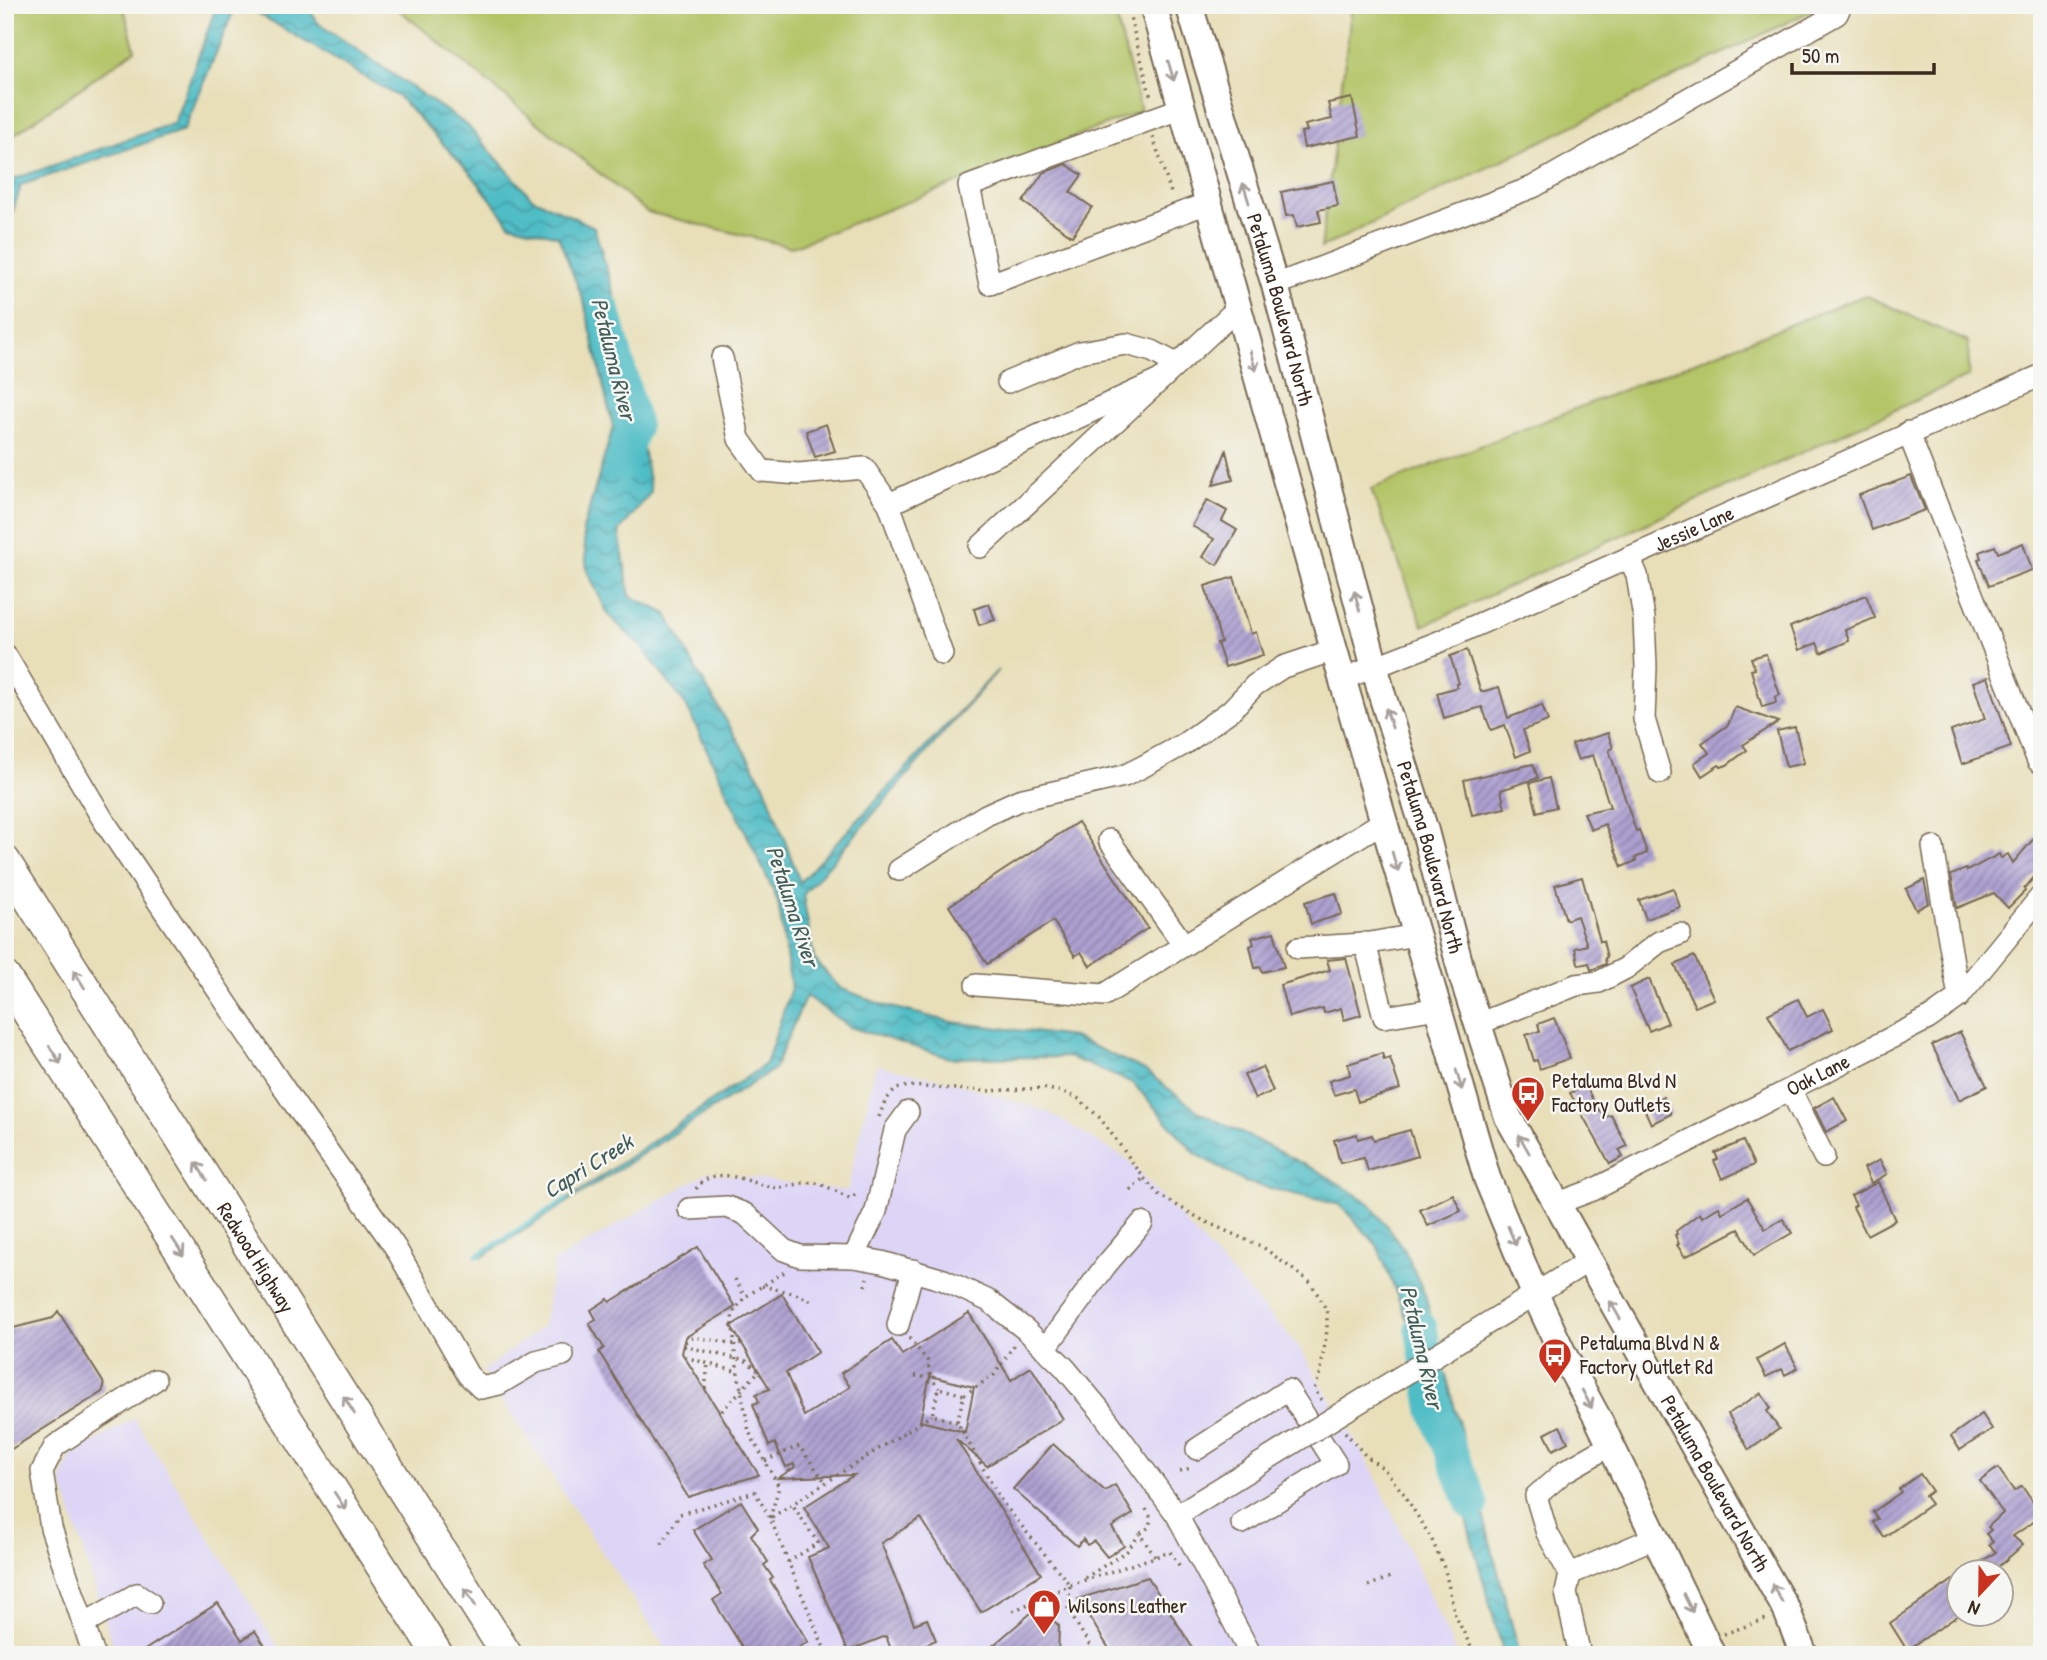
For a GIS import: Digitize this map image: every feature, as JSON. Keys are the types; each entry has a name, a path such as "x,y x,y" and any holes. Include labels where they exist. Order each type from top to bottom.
{"highway":[{"name":"Redwood Highway","path":"5,861 507,1655"},
{"path":"5,977 438,1655"}],"main road":[{"name":"Petaluma Boulevard North","path":"1153,5 1334,650 1487,1178 1535,1294 1656,1537 1718,1645"},
{"name":"Petaluma Boulevard North","path":"1189,5 1275,285 1374,667 1425,831 1463,978 1508,1117 1787,1611 1804,1655"}],"street":[{"path":"1275,285 1532,187 1838,14 1841,5"},
{"path":"1182,108 969,186 990,284 1208,203"},
{"path":"980,547 1238,308"},
{"path":"1008,382 1080,352 1126,344 1152,351 1176,364"},
{"path":"722,358 739,439 762,471 799,474 864,468 889,504 942,654"},
{"name":"Jessie Lane","path":"1343,678 1436,643 2042,374"},
{"path":"889,504 1160,380"},
{"path":"1908,432 2038,761 2042,764"},
{"path":"1629,557 1637,575 1644,618 1644,719 1660,774"},
{"path":"899,870 986,815 1019,800 1124,776 1142,767 1184,744 1230,710 1255,685 1283,667 1334,650"},
{"path":"5,654 102,818 291,1099 395,1247 468,1375 481,1388 499,1384 536,1362 563,1354"},
{"path":"976,985 1104,995 1384,821"},
{"path":"1110,840 1184,945"},
{"path":"1933,848 1959,997"},
{"name":"Oak Lane","path":"1558,1203 1593,1190 1928,1019 1959,997 2042,895"},
{"path":"1478,1024 1576,985 1599,982 1626,968 1660,942 1680,934"},
{"path":"1298,948 1366,943 1416,935"},
{"path":"1366,943 1384,1017 1437,1008"},
{"path":"1791,1091 1824,1157"},
{"path":"858,1266 876,1211 895,1130 908,1112"},
{"path":"693,1202 745,1214 785,1250 800,1256 911,1278 944,1280 989,1301 1026,1329 1064,1367 1100,1410 1177,1515 1251,1655"},
{"path":"1045,1349 1106,1265 1142,1223"},
{"path":"1177,1515 1590,1261"},
{"path":"898,1325 911,1278"},
{"path":"94,1655 51,1528 42,1471 55,1447 155,1380"},
{"path":"1197,1449 1288,1390 1336,1464 1242,1523"},
{"path":"1580,1655 1566,1593 1570,1574 1547,1533 1536,1496 1564,1472 1611,1445"},
{"path":"1570,1574 1656,1537"},
{"path":"84,1624 137,1594 150,1603"}],"path":[{"path":"877,1125 885,1101 896,1089 909,1086 987,1091 1042,1088 1063,1092 1079,1099 1100,1118 1159,1195 1181,1209 1264,1248 1311,1283 1326,1311 1327,1330 1320,1377 1314,1389 1329,1410"},
{"path":"693,1202 699,1185 707,1179 719,1176 735,1176 771,1187 784,1188 814,1182 850,1198 858,1194 863,1184"},
{"path":"1130,1190 1144,1178"},
{"path":"770,1518 779,1487 749,1432 738,1372 732,1314 745,1297 790,1268 777,1263"},
{"path":"858,1266 911,1278"},
{"path":"735,1279 745,1297"},
{"path":"762,1286 793,1293 815,1302"},
{"path":"898,1325 927,1360 931,1378 939,1388 964,1395"},
{"path":"1009,1336 1017,1342 994,1375 964,1395 957,1422 1002,1502 1070,1585 1068,1610 1096,1655"},
{"path":"720,1413 759,1371 746,1361 685,1344 694,1337 741,1343"},
{"path":"685,1357 738,1372"},
{"path":"705,1389 708,1364"},
{"path":"915,1376 931,1378"},
{"path":"770,1518 933,1415 939,1388"},
{"path":"933,1415 957,1422"},
{"path":"1345,1431 1366,1456 1383,1468 1416,1511 1432,1538 1445,1570 1455,1615 1475,1655"},
{"path":"765,1461 799,1446 826,1483"},
{"path":"662,1544 680,1514 755,1492 770,1518 827,1655"},
{"path":"1078,1582 1127,1551 1149,1527 1152,1518 1140,1499"},
{"path":"788,1562 818,1543 792,1504"},
{"path":"1140,1535 1155,1557"},
{"path":"1013,1611 1070,1585 1170,1552 1183,1572"},
{"path":"1368,1586 1393,1576"},
{"path":"1718,1645 1768,1618"}],"shaded area":[{"path":"876,1065 950,1081 1048,1112 1128,1160 1299,1347 1373,1471 1457,1655 670,1655 483,1371 543,1326 554,1262 708,1172 847,1191"},
{"path":"134,1418 283,1655 116,1655 61,1480 71,1456"}],"green space":[{"path":"5,5 123,5 135,50 5,141"},
{"path":"393,5 1113,5 1141,111 792,247 647,212"},
{"path":"1352,5 1818,5 1819,7 1321,248"},
{"path":"1865,295 1968,342 1969,376 1423,626 1371,489"}],"water":[{"path":"217,5 236,5 184,130 21,185 5,238 5,211 14,179 174,123"},
{"path":"244,5 307,5 317,22 468,126 532,198 594,227 617,304 615,382 642,442 651,492 619,532 630,596 667,614 697,671 765,786 800,882 998,670 803,895 814,959 840,988 883,1005 952,1022 1073,1037 1143,1069 1199,1112 1322,1173 1368,1202 1404,1249 1425,1295 1520,1655 1504,1655 1466,1519 1446,1417 1377,1245 1340,1205 1244,1182 1195,1153 1133,1083 1069,1057 950,1058 850,1027 806,996 774,1069 481,1258 766,1064 791,988 778,901 687,707 641,646 609,616 587,571 583,530 613,427 584,302 558,236 510,224 472,175 400,98"}],"pier":[{"path":"1436,1322 1448,1371 1429,1383 1411,1338"}],"building":[{"path":"1352,98 1360,136 1304,148 1301,132 1307,131 1305,125 1332,119 1328,103"},
{"path":"1066,164 1082,175 1070,192 1092,207 1072,236 1023,202 1043,173"},
{"path":"1333,181 1338,206 1318,210 1321,222 1297,227 1294,215 1286,216 1281,192"},
{"path":"826,424 835,451 815,457 806,431"},
{"path":"1226,451 1233,480 1213,485"},
{"path":"1911,476 1925,510 1872,530 1859,495"},
{"path":"1207,500 1227,511 1222,521 1237,530 1217,565 1203,557 1214,539 1192,526"},
{"path":"2023,543 2032,570 1989,586 1978,559 1981,558 1979,552 1995,546 1998,553"},
{"path":"1234,577 1251,634 1256,632 1263,655 1225,667 1217,643 1221,642 1205,586"},
{"path":"1866,595 1875,618 1845,630 1849,641 1821,653 1817,643 1799,650 1790,627"},
{"path":"989,604 995,620 979,625 974,609"},
{"path":"1467,650 1481,692 1499,687 1508,718 1542,705 1548,721 1523,730 1530,751 1516,757 1505,725 1491,730 1482,707 1444,718 1437,693 1457,687 1456,684 1459,683 1450,656"},
{"path":"1766,654 1780,695 1775,697 1776,703 1762,707 1751,670 1755,669 1751,658"},
{"path":"1988,677 2011,747 1962,764 1951,731 1985,719 1973,682"},
{"path":"1735,707 1778,722 1743,745 1747,750 1727,765 1719,765 1702,776 1694,763 1709,753 1702,743 1728,725"},
{"path":"1795,727 1804,763 1786,767 1777,731"},
{"path":"1608,733 1613,748 1609,750 1636,831 1639,830 1647,853 1622,867 1605,824 1591,830 1584,813 1610,807 1593,755 1578,760 1572,744"},
{"path":"1533,764 1538,778 1501,790 1505,808 1472,815 1464,780"},
{"path":"1549,778 1556,807 1537,812 1530,783"},
{"path":"1078,822 1148,928 1090,966 1081,952 1075,956 1053,921 987,964 949,906"},
{"path":"2042,829 2042,868 2008,908 1994,893 1957,908 1951,875 1966,869 1967,871 1999,854 2001,858 2008,854 2013,863"},
{"path":"1582,877 1607,957 1606,964 1591,970 1589,963 1578,963 1575,948 1587,945 1577,916 1566,920 1555,885"},
{"path":"1924,880 1929,903 1916,910 1906,889"},
{"path":"1673,888 1680,907 1646,919 1639,900"},
{"path":"1336,893 1342,914 1311,924 1305,902"},
{"path":"1274,932 1284,967 1262,972 1261,967 1255,968 1250,946 1254,944 1252,938"},
{"path":"1694,956 1714,999 1695,1007 1675,965"},
{"path":"1346,958 1361,1015 1344,1020 1341,1008 1324,1013 1323,1008 1289,1017 1280,985 1330,970 1327,960"},
{"path":"1649,979 1668,1023 1649,1031 1630,988"},
{"path":"1798,999 1807,1017 1823,1009 1833,1029 1788,1051 1768,1014"},
{"path":"1554,1018 1570,1058 1540,1069 1537,1060 1534,1061 1526,1035 1540,1031 1538,1024"},
{"path":"1960,1032 1987,1086 1959,1100 1932,1045"},
{"path":"1382,1053 1384,1060 1390,1058 1400,1089 1358,1102 1354,1089 1334,1095 1329,1081 1350,1075 1348,1064"},
{"path":"1262,1067 1273,1091 1255,1099 1244,1075"},
{"path":"1585,1085 1599,1111 1606,1117 1611,1115 1627,1146 1619,1150 1623,1157 1610,1164 1570,1093"},
{"path":"1663,1097 1671,1114 1651,1124 1643,1106"},
{"path":"1834,1097 1847,1121 1826,1132 1814,1108"},
{"path":"1410,1130 1418,1156 1368,1171 1364,1158 1340,1163 1334,1140 1357,1134 1358,1139 1372,1135 1374,1140"},
{"path":"1743,1141 1754,1165 1722,1179 1714,1161 1718,1159 1715,1153"},
{"path":"1880,1160 1887,1174 1871,1183 1864,1168"},
{"path":"1878,1182 1895,1220 1867,1235 1853,1207 1856,1205 1851,1196"},
{"path":"1453,1194 1461,1211 1428,1226 1420,1210"},
{"path":"1747,1198 1765,1229 1783,1219 1792,1233 1754,1255 1739,1229 1685,1257 1677,1245 1676,1231 1700,1213 1702,1217 1719,1207 1722,1213"},
{"path":"698,1247 735,1307 686,1337 682,1353 759,1475 688,1497 599,1352 604,1348 589,1323 596,1319 591,1310 608,1299 610,1302"},
{"path":"782,1294 818,1352 786,1373 804,1416 850,1387 841,1373 892,1340 902,1355 969,1313 1011,1380 1031,1367 1063,1419 987,1466 956,1439 1041,1574 981,1612 921,1518 881,1543 914,1624 927,1619 936,1640 901,1655 893,1655 886,1636 848,1651 808,1557 829,1548 804,1507 854,1475 778,1478 795,1467 794,1464 786,1467 775,1443 769,1446 753,1404 759,1402 756,1394 770,1389 731,1326","holes":["930,1376 974,1387 965,1432 920,1421"]},
{"path":"58,1311 104,1387 102,1392 5,1453 5,1330 53,1318"},
{"path":"1785,1344 1798,1368 1785,1375 1782,1369 1766,1377 1757,1360"},
{"path":"1761,1393 1771,1408 1767,1411 1779,1429 1749,1450 1728,1414"},
{"path":"1982,1414 1992,1429 1960,1450 1951,1436"},
{"path":"1560,1426 1568,1442 1553,1450 1545,1434"},
{"path":"1053,1444 1105,1491 1115,1485 1133,1514 1112,1527 1124,1546 1107,1557 1094,1541 1087,1545 1083,1539 1077,1546 1013,1489"},
{"path":"1998,1468 2014,1491 2022,1486 2042,1516 2013,1536 2023,1545 2008,1558 1987,1558 1996,1552 1989,1545 1993,1542 1986,1534 1991,1530 1988,1527 2003,1513 1980,1481"},
{"path":"1920,1474 1932,1491 1925,1496 1931,1504 1884,1537 1873,1522 1878,1519 1873,1512"},
{"path":"741,1501 758,1528 751,1535 768,1562 764,1565 773,1578 770,1580 808,1642 786,1655 747,1655 713,1600 722,1594 703,1565 712,1560 693,1530"},
{"path":"1148,1577 1197,1655 1113,1655 1078,1599"},
{"path":"1946,1585 1946,1624 1907,1650 1890,1623"},
{"path":"218,1603 242,1640 255,1631 271,1655 137,1655"},
{"path":"1031,1613 1047,1614 1059,1626 1058,1655 982,1655"}],"waterway":[{"name":"Petaluma River","path":"604,310 634,425 622,464"},
{"name":"Capri Creek","path":"477,1256 566,1200"},
{"name":"Petaluma River","path":"1421,1328 1435,1411 1472,1504"}],"place":[{"name":"Petaluma Blvd N Factory Outlets","path":"1528,1123"},
{"name":"Petaluma Blvd N & Factory Outlet Rd","path":"1555,1385"},
{"name":"Wilsons Leather","path":"1044,1636"}]}
